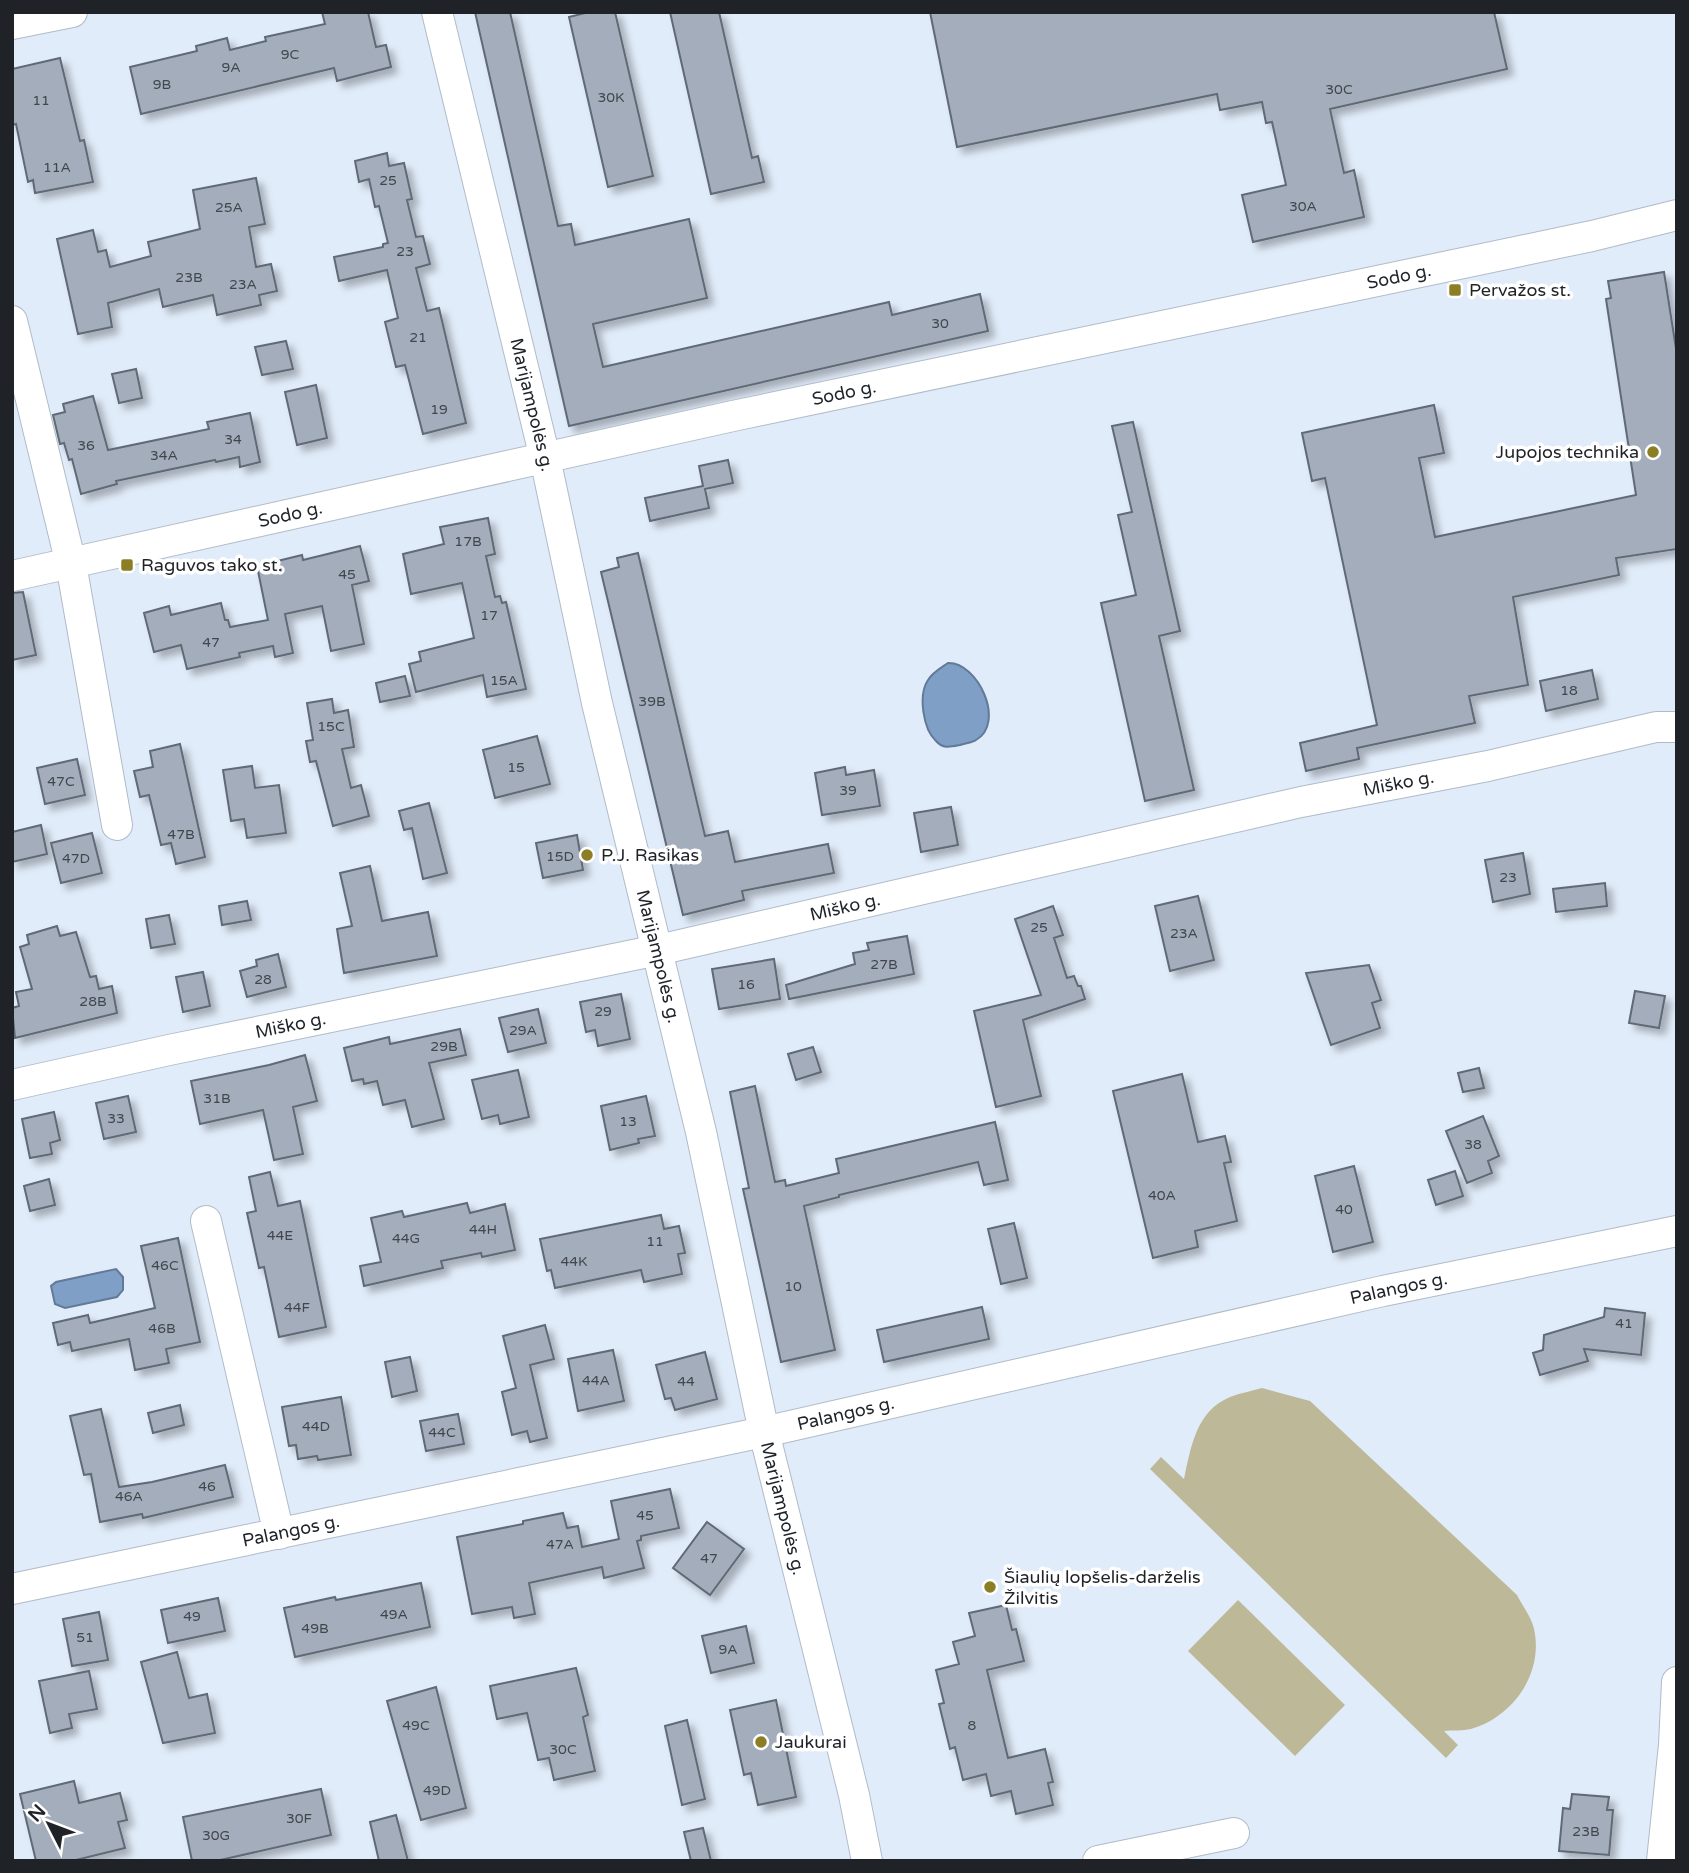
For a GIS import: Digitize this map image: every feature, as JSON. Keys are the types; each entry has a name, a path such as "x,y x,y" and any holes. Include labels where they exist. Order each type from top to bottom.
{"street":[{"path":"12,24 72,12"},
{"name":"Marijampolės g.","path":"438,12 545,458 597,704 701,1132 764,1432 845,1756 867,1861"},
{"name":"Sodo g.","path":"12,576 1195,317 1592,236 1677,215"},
{"path":"12,321 71,564 117,825"},
{"name":"Miško g.","path":"12,1085 169,1050 658,950 1301,802 1488,766 1656,727 1677,727"},
{"path":"206,1222 279,1534"},
{"name":"Palangos g.","path":"12,1589 764,1432 1370,1294 1677,1231"},
{"path":"1662,1861 1674,1745 1677,1682"},
{"path":"1098,1861 1234,1833"}],"shaded area":[{"path":"1262,1388 1310,1401 1517,1595 1529,1616 1536,1645 1530,1677 1522,1691 1512,1704 1486,1723 1468,1730 1444,1731 1458,1745 1446,1758 1150,1469 1161,1457 1184,1479 1197,1431 1209,1411 1230,1397"},
{"path":"1238,1600 1345,1705 1295,1756 1188,1651"}],"water":[{"path":"948,663 959,665 978,682 988,708 988,721 985,732 973,742 947,747 939,744 928,729 923,712 923,694 928,680"},
{"path":"116,1269 123,1277 123,1290 117,1297 65,1308 55,1304 51,1286 56,1282"}],"building":[{"path":"322,12 368,12 376,47 386,45 391,67 337,81 334,68 141,114 130,67 197,51 196,46 227,38 230,50 266,41 265,37 325,24"},
{"path":"475,12 510,12 558,226 571,224 575,245 689,219 707,298 593,324 603,367 889,302 892,315 980,294 988,331 569,426"},
{"path":"589,12 615,12 653,176 608,187 569,17"},
{"path":"670,12 719,12 752,158 758,156 764,182 711,194"},
{"path":"930,12 1494,12 1507,69 1330,109 1344,173 1354,170 1364,217 1253,242 1242,195 1286,185 1272,122 1266,123 1262,102 1220,110 1217,94 957,147"},
{"path":"60,58 80,141 84,140 93,182 35,193 33,180 28,182 16,124 12,125 12,69"},
{"path":"387,153 389,166 404,163 412,199 407,200 416,237 423,236 430,264 416,268 427,311 439,308 466,423 423,434 405,365 396,367 385,322 398,318 387,270 339,281 334,257 383,247 383,244 388,243 379,206 375,207 369,179 359,182 355,161"},
{"path":"256,178 265,224 249,227 256,267 271,264 277,291 259,295 261,305 217,315 213,295 163,307 159,289 108,303 112,327 78,334 57,239 93,230 98,252 106,250 110,267 151,256 148,242 200,229 193,190"},
{"path":"1664,272 1677,355 1677,549 1616,558 1619,575 1513,597 1528,685 1469,696 1475,723 1357,748 1359,759 1306,771 1300,743 1377,725 1325,478 1312,481 1302,433 1434,405 1444,453 1419,458 1435,537 1636,495 1606,299 1611,298 1608,281"},
{"path":"286,341 293,369 262,375 255,347"},
{"path":"136,369 142,398 119,403 112,374"},
{"path":"316,385 327,438 297,445 285,392"},
{"path":"93,396 108,450 209,429 207,422 250,413 260,462 240,467 239,457 216,462 215,460 116,481 117,484 81,494 72,459 69,460 64,443 60,444 53,415 65,412 63,404"},
{"path":"1133,422 1180,631 1159,636 1194,790 1145,801 1101,603 1136,595 1118,515 1132,512 1112,426"},
{"path":"728,460 733,483 705,489 709,508 650,521 645,498 703,486 699,466"},
{"path":"488,518 495,554 486,556 495,597 500,596 502,603 506,602 526,689 487,697 483,675 416,692 409,664 421,661 419,652 474,638 462,583 411,594 403,554 444,544 440,527"},
{"path":"360,546 369,581 352,585 364,644 331,651 322,606 285,614 293,653 275,657 273,646 239,653 240,657 187,669 181,645 154,652 144,613 169,606 171,615 221,603 225,620 228,620 230,627 268,620 257,566 302,555 303,560"},
{"path":"638,553 705,836 728,831 735,862 828,844 834,873 742,891 744,900 683,915 601,572 619,567 617,558"},
{"path":"23,592 36,655 12,660 12,593"},
{"path":"1592,670 1598,699 1546,711 1540,681"},
{"path":"405,676 410,696 380,702 376,683"},
{"path":"332,699 334,713 348,710 354,747 342,749 351,788 361,785 369,816 333,826 316,761 310,762 306,741 313,740 307,703"},
{"path":"537,736 550,784 495,798 483,750"},
{"path":"180,744 205,857 176,864 171,843 161,845 149,795 140,797 134,771 153,767 150,751"},
{"path":"77,759 85,795 45,804 37,768"},
{"path":"252,766 255,788 279,785 286,833 247,838 244,819 231,821 223,770"},
{"path":"845,767 846,775 874,770 880,806 822,815 815,773"},
{"path":"429,803 447,873 423,879 412,828 404,830 399,811"},
{"path":"951,807 958,845 921,852 914,813"},
{"path":"41,825 47,854 12,862 12,832"},
{"path":"92,833 102,873 61,883 51,843"},
{"path":"577,835 583,870 543,878 536,843"},
{"path":"1523,853 1530,894 1493,902 1485,860"},
{"path":"370,866 382,921 428,912 437,956 344,973 337,929 352,926 340,873"},
{"path":"1605,883 1607,906 1556,912 1553,889"},
{"path":"1198,896 1214,960 1170,971 1155,906"},
{"path":"247,901 251,920 222,925 219,906"},
{"path":"1053,906 1063,935 1054,938 1067,978 1074,976 1085,999 1023,1020 1041,1096 996,1107 974,1011 1041,995 1015,919"},
{"path":"169,915 175,944 151,948 146,919"},
{"path":"57,926 60,936 76,932 90,977 96,976 99,989 112,986 117,1013 15,1038 12,1008 19,1006 16,992 32,989 20,947 29,944 27,935"},
{"path":"907,936 914,974 789,999 786,985 855,964 853,953 869,950 867,943"},
{"path":"278,954 286,987 247,997 240,971 257,966 256,960"},
{"path":"774,959 780,999 719,1009 712,969"},
{"path":"1369,965 1381,1000 1372,1003 1380,1028 1331,1045 1306,973"},
{"path":"203,972 210,1006 183,1012 176,977"},
{"path":"1635,991 1665,996 1659,1028 1629,1023"},
{"path":"621,994 630,1039 598,1046 595,1030 586,1032 580,1002"},
{"path":"538,1009 546,1043 508,1052 499,1018"},
{"path":"460,1029 466,1055 429,1063 444,1119 412,1127 405,1100 383,1105 377,1081 364,1084 363,1079 352,1081 344,1048 389,1037 390,1044"},
{"path":"813,1047 821,1072 796,1080 788,1054"},
{"path":"305,1055 317,1101 293,1107 303,1154 274,1160 263,1110 200,1124 191,1081"},
{"path":"1479,1068 1484,1088 1463,1092 1458,1073"},
{"path":"518,1070 529,1117 500,1124 498,1115 482,1119 472,1080"},
{"path":"1182,1074 1198,1142 1225,1136 1231,1162 1224,1163 1237,1221 1195,1231 1198,1247 1153,1258 1113,1091"},
{"path":"755,1086 775,1182 785,1180 786,1186 839,1173 836,1159 995,1122 1008,1180 984,1185 978,1162 804,1206 835,1350 781,1362 743,1189 749,1188 730,1092"},
{"path":"128,1096 136,1132 104,1139 96,1103"},
{"path":"646,1096 655,1136 638,1139 639,1143 610,1150 601,1106"},
{"path":"54,1112 60,1140 50,1143 52,1154 30,1158 22,1119"},
{"path":"1483,1116 1499,1156 1488,1161 1492,1173 1467,1183 1446,1131"},
{"path":"1354,1166 1373,1242 1333,1252 1315,1176"},
{"path":"1455,1171 1463,1196 1436,1205 1428,1180"},
{"path":"270,1172 278,1206 300,1201 326,1327 279,1337 264,1267 259,1268 247,1213 256,1211 249,1177"},
{"path":"49,1179 55,1205 30,1211 24,1186"},
{"path":"467,1203 470,1213 505,1204 515,1250 441,1261 443,1268 364,1286 360,1266 381,1262 371,1218 402,1211 404,1217"},
{"path":"661,1215 664,1229 679,1226 685,1253 678,1254 682,1274 644,1282 641,1270 555,1288 551,1270 547,1271 540,1239"},
{"path":"1014,1223 1027,1278 1001,1284 988,1229"},
{"path":"178,1238 200,1342 166,1349 169,1363 135,1370 129,1339 72,1351 70,1342 58,1345 53,1323 88,1315 90,1323 155,1308 141,1246"},
{"path":"982,1307 989,1339 884,1362 877,1330"},
{"path":"1605,1308 1645,1313 1641,1355 1584,1349 1588,1361 1540,1375 1533,1353 1543,1350 1544,1335 1604,1317"},
{"path":"545,1325 554,1359 530,1365 547,1438 530,1442 527,1431 512,1435 502,1392 516,1388 503,1336"},
{"path":"613,1350 624,1401 578,1411 568,1359"},
{"path":"705,1352 717,1399 675,1410 671,1398 665,1399 656,1365"},
{"path":"410,1357 417,1391 392,1397 385,1362"},
{"path":"341,1397 351,1455 318,1460 317,1456 298,1459 296,1445 289,1446 282,1407"},
{"path":"180,1405 184,1425 153,1433 148,1413"},
{"path":"101,1409 119,1487 225,1465 233,1497 143,1518 142,1514 100,1522 91,1474 84,1475 70,1416"},
{"path":"458,1414 464,1444 426,1451 420,1421"},
{"path":"670,1489 679,1528 641,1536 641,1540 637,1541 644,1568 604,1578 602,1567 529,1583 535,1614 514,1618 512,1607 472,1614 457,1537 563,1513 567,1528 578,1526 582,1547 619,1539 611,1501"},
{"path":"707,1522 744,1549 710,1595 673,1568"},
{"path":"421,1583 430,1627 295,1657 284,1608"},
{"path":"218,1598 225,1631 168,1643 161,1610"},
{"path":"1006,1605 1012,1630 1016,1629 1024,1661 987,1670 1008,1758 1045,1749 1053,1782 1048,1783 1053,1805 1016,1814 1011,1791 991,1796 986,1774 963,1780 955,1747 950,1749 939,1704 944,1703 936,1670 959,1664 953,1642 975,1636 969,1613"},
{"path":"99,1612 108,1660 72,1666 63,1619"},
{"path":"746,1626 754,1663 711,1673 702,1636"},
{"path":"177,1652 189,1698 207,1694 215,1733 163,1743 141,1662"},
{"path":"576,1668 588,1715 583,1717 595,1771 554,1780 549,1758 538,1760 527,1713 497,1719 490,1686"},
{"path":"89,1671 97,1709 69,1714 72,1728 50,1733 39,1681"},
{"path":"436,1687 466,1808 421,1820 387,1701"},
{"name":"Jaukurai","path":"776,1700 796,1797 758,1805 751,1773 744,1775 730,1710"},
{"path":"687,1720 705,1799 682,1805 665,1726"},
{"path":"74,1781 79,1803 120,1793 127,1820 118,1822 125,1848 72,1861 36,1861 20,1794"},
{"path":"321,1789 331,1835 216,1861 192,1861 183,1817"},
{"path":"1572,1794 1609,1797 1607,1810 1613,1810 1609,1855 1559,1851 1563,1808 1570,1809"},
{"path":"396,1815 408,1861 379,1861 370,1822"},
{"path":"703,1828 711,1861 691,1861 684,1832"}],"place":[{"name":"Pervažos st.","path":"1455,290"},
{"name":"Jupojos technika","path":"1653,452"},
{"name":"Raguvos tako st.","path":"127,565"},
{"name":"P.J. Rasikas","path":"587,855"},
{"name":"Šiaulių lopšelis-darželis Žilvitis","path":"990,1587"},
{"name":"Jaukurai","path":"761,1742"}]}
